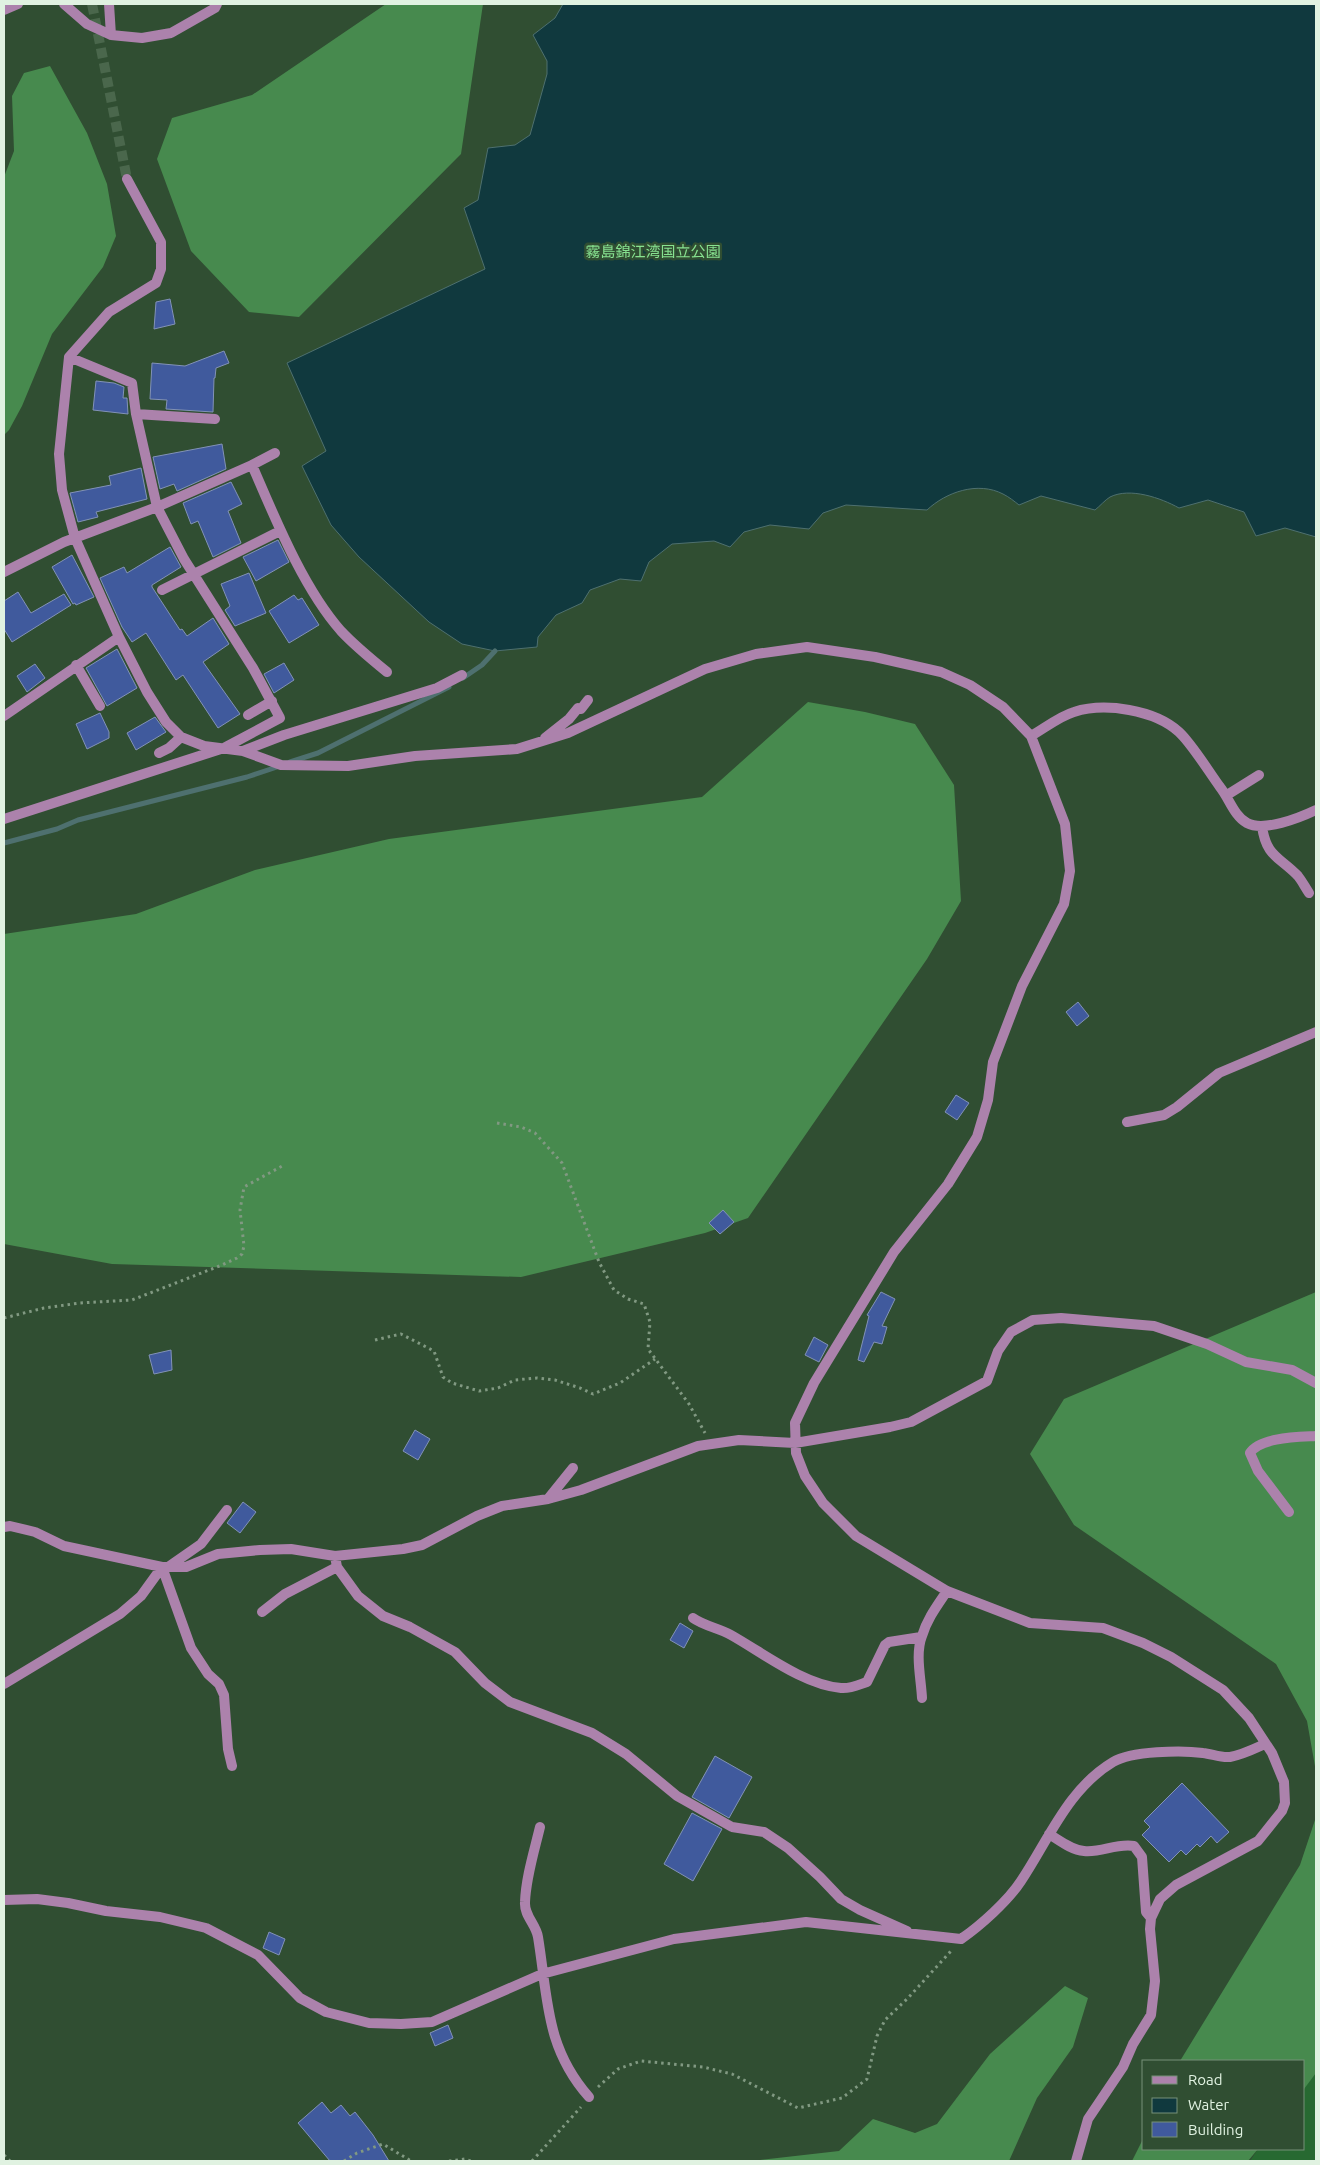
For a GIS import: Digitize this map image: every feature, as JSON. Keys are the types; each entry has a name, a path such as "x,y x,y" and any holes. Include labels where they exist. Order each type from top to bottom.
{"street":[{"path":"4,10 18,4"},
{"path":"64,4 87,24 111,36 142,38 171,33 214,8 217,4"},
{"path":"109,4 111,36"},
{"path":"127,179 161,242 161,269 156,283 109,312 69,357 60,454 62,490 75,538 119,637 147,692 166,722 181,737 204,746 243,751 281,765 348,766 415,756 517,749 568,733 705,669 756,654 807,647 875,657 941,672 970,685 1003,707 1031,736 1065,824 1070,871 1064,904 1022,986 993,1062 988,1100 977,1137 948,1184 894,1252 814,1383 795,1423 795,1443 796,1453 805,1476 823,1503 851,1531 874,1549 947,1592 1030,1623 1103,1628 1143,1643 1171,1657 1223,1690 1249,1718 1272,1753 1284,1782 1285,1803 1279,1817 1258,1841 1167,1891 1155,1907 1150,1929 1155,1981 1150,2015 1133,2044 1123,2067 1088,2119 1076,2161"},
{"path":"4,819 224,748 280,718 272,701 184,559 157,507 136,414 132,384 69,357"},
{"path":"136,414 215,419"},
{"path":"4,572 75,538 157,507 275,453"},
{"path":"252,464 280,531 314,592 340,629 359,650 387,672"},
{"path":"162,590 280,531"},
{"path":"4,716 119,637"},
{"path":"76,666 100,706"},
{"path":"243,751 284,735 437,688 462,676"},
{"path":"541,741 569,719 578,708 580,710 588,700"},
{"path":"248,715 272,701"},
{"path":"1031,736 1074,712 1100,708 1133,710 1156,718 1179,732 1227,795 1233,808 1247,823 1262,826 1316,810"},
{"path":"159,754 181,737"},
{"path":"1227,795 1259,775"},
{"path":"1262,826 1267,847 1275,857 1298,876 1309,893"},
{"path":"1127,1122 1164,1115 1177,1107 1219,1073 1316,1032"},
{"path":"262,1612 285,1594 336,1561 422,1545 477,1516 502,1506 548,1499 581,1490 698,1446 739,1440 795,1443 890,1428 910,1422 987,1382 998,1351 1010,1332 1033,1320 1061,1318 1154,1326 1207,1344 1246,1362 1292,1370 1316,1383"},
{"path":"1289,1512 1258,1471 1250,1453 1253,1449 1269,1442 1287,1438 1316,1436"},
{"path":"548,1499 573,1468"},
{"path":"4,1684 120,1614 141,1596 165,1567 201,1544 227,1510"},
{"path":"4,1527 10,1526 35,1532 64,1546 165,1567 186,1567 218,1554 260,1550 291,1550 336,1561 358,1596 383,1616 410,1626 456,1652 485,1683 510,1702 592,1733 626,1754 677,1796 732,1827 764,1832 794,1854 841,1899 860,1910 918,1936"},
{"path":"165,1567 191,1648 208,1674 219,1684 224,1696 228,1749 232,1766"},
{"path":"922,1698 919,1654 921,1637 930,1616 947,1592"},
{"path":"692,1618 729,1634 795,1672 823,1684 841,1688 855,1687 866,1682 881,1652 890,1642 921,1637"},
{"path":"4,1900 37,1899 68,1903 106,1911 160,1917 206,1928 258,1955 300,1998 326,2012 369,2023 401,2024 432,2022 542,1974 674,1939 806,1922 918,1936 961,1939 980,1926 1020,1883 1070,1802 1093,1776 1116,1760 1173,1750 1228,1758 1265,1744"},
{"path":"540,1827 530,1867 525,1903 528,1918 538,1935 542,1974 554,2038 565,2062 589,2097"},
{"path":"1049,1834 1067,1845 1082,1851 1094,1851 1123,1844 1134,1846 1142,1857 1145,1876 1146,1912 1151,1918"}],"path":[{"path":"497,1123 521,1127 535,1133 562,1163 599,1262 614,1290 628,1299 644,1304 650,1322 648,1349 689,1404 712,1444"},
{"path":"4,1318 53,1307 132,1300 237,1258 242,1254 244,1246 240,1210 244,1187 284,1165"},
{"path":"376,1340 401,1334 434,1351 443,1377 452,1383 479,1391 498,1388 515,1380 537,1378 555,1380 593,1394 620,1383 655,1360"},
{"path":"532,2161 589,2097 618,2069 641,2061 703,2067 732,2074 798,2108 842,2098 867,2079 877,2036 885,2020 908,1998 961,1939"},
{"path":"344,2161 357,2153 383,2144 411,2161"},
{"path":"4,2155 10,2161"},
{"path":"449,2161 465,2158 472,2161"}],"green space":[{"path":"386,4 483,4 461,154 299,317 249,312 191,251 157,159 172,118 252,95"},
{"path":"50,66 87,133 107,184 116,236 103,267 52,334 22,406 9,430 4,435 4,177 14,151 12,96 24,73"},
{"path":"808,702 865,712 915,724 954,785 961,901 927,959 748,1218 705,1233 521,1277 112,1264 4,1244 4,934 136,914 255,870 389,839 702,797"},
{"path":"1316,1292 1316,1772 1307,1721 1276,1664 1074,1525 1030,1454 1064,1399"},
{"path":"1316,1817 1316,2073 1305,2088 1305,2060 1181,2060 1300,1865"},
{"path":"1065,1986 1088,1998 1073,2047 1037,2098 1009,2161 752,2161 839,2151 873,2119 915,2133 937,2124 990,2054"},
{"path":"1316,2073 1316,2161 1250,2161 1257,2150 1305,2150 1305,2086"},
{"path":"1142,2141 1142,2150 1257,2150 1248,2161 1132,2161"}],"water":[{"name":"霧島錦江湾国立公園","path":"563,4 1316,4 1316,537 1285,528 1256,536 1244,512 1208,500 1179,508 1155,497 1127,493 1110,497 1095,510 1041,496 1019,505 1005,495 983,488 963,490 943,498 927,510 846,505 823,513 809,529 770,525 744,532 730,547 714,541 672,544 649,562 641,581 620,579 590,590 582,603 556,615 538,637 537,647 495,651 462,644 429,622 359,557 331,525 302,466 326,451 287,363 485,269 464,208 478,200 488,148 515,145 530,135 547,74 547,61 533,35 555,18"}],"building":[{"path":"170,299 175,324 154,329 156,302"},
{"path":"224,351 229,363 216,368 213,412 166,409 167,400 150,399 152,363 185,366"},
{"path":"96,381 114,383 124,387 123,398 127,398 128,414 93,410"},
{"path":"222,444 226,469 177,491 174,484 160,489 153,457"},
{"path":"141,468 147,499 96,512 98,517 78,522 70,493 111,485 109,476"},
{"path":"231,482 242,504 228,511 241,543 213,557 198,521 191,524 183,503"},
{"path":"278,540 289,562 256,581 243,557"},
{"path":"170,547 181,567 152,585 152,587 180,630 182,629 187,636 213,618 229,644 203,662 240,714 218,728 183,675 176,680 146,633 132,642 122,627 100,578 124,567 127,573"},
{"path":"72,555 94,597 76,605 75,603 73,604 52,567"},
{"path":"249,573 266,613 235,626 225,610 230,606 221,584"},
{"path":"18,592 31,613 64,594 71,605 12,642 4,629 4,601"},
{"path":"294,595 298,600 302,598 319,625 289,643 269,611"},
{"path":"117,649 137,688 107,706 86,668"},
{"path":"284,663 294,680 274,693 264,674"},
{"path":"35,664 45,678 27,692 17,676"},
{"path":"100,713 109,732 109,738 87,749 76,724"},
{"path":"155,717 166,732 136,750 127,733"},
{"path":"1078,1002 1089,1016 1077,1026 1066,1012"},
{"path":"956,1095 969,1103 957,1120 945,1112"},
{"path":"723,1210 734,1222 720,1234 709,1223"},
{"path":"881,1292 895,1299 882,1326 887,1327 882,1344 874,1342 864,1362 858,1360 869,1316 867,1315"},
{"path":"814,1337 828,1345 819,1362 805,1355"},
{"path":"171,1350 172,1370 154,1374 149,1355"},
{"path":"415,1430 430,1439 418,1460 403,1451"},
{"path":"243,1502 256,1512 240,1533 227,1523"},
{"path":"680,1623 693,1631 684,1648 670,1640"},
{"path":"715,1756 752,1777 729,1818 692,1797"},
{"path":"1182,1783 1229,1832 1217,1843 1211,1836 1200,1847 1197,1844 1186,1855 1181,1850 1169,1862 1142,1835 1150,1827 1144,1821"},
{"path":"692,1813 722,1829 693,1881 664,1864"},
{"path":"269,1932 285,1939 279,1955 263,1948"},
{"path":"448,2025 453,2038 435,2046 430,2033"},
{"path":"322,2102 331,2113 341,2105 350,2116 355,2112 373,2135 389,2161 330,2161 298,2123"}],"waterway":[{"path":"463,678 482,665 495,651"},
{"path":"290,762 318,753 449,687"},
{"path":"4,843 57,829 78,820 247,777 280,766"}],"tunnel":[{"path":"92,4 127,179"}]}
